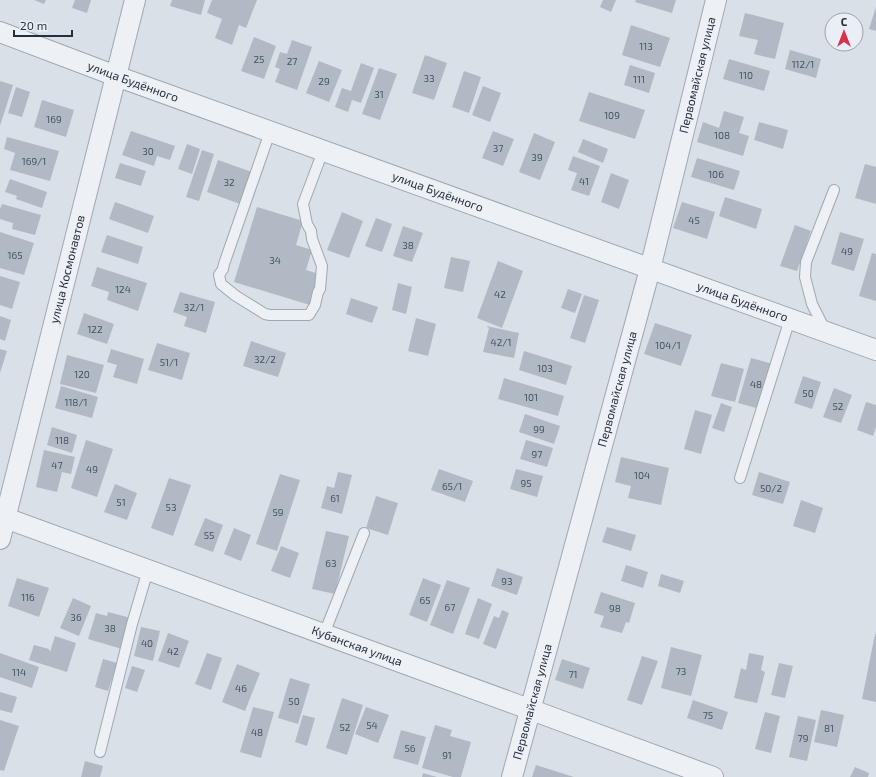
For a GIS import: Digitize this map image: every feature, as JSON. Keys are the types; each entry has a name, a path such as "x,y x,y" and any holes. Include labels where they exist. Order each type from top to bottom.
{"street":[{"name":"улица Космонавтов","path":"0,539 3,517 135,0"},
{"name":"Первомайская улица","path":"512,777 529,709 650,269 716,0"},
{"name":"улица Будённого","path":"0,32 270,132 876,350"},
{"name":"Кубанская улица","path":"3,517 713,777"}],"lane":[{"path":"270,132 220,275 221,284 236,296 265,314 309,315 315,305 321,284 322,266 312,239 311,231 307,224 303,204 323,151"},
{"path":"826,332 812,304 805,277 806,262 834,190"},
{"path":"740,478 790,319"},
{"path":"324,634 364,533"},
{"path":"100,752 132,624 148,570"}],"building":[{"path":"34,0 46,0 44,4"},
{"path":"75,0 91,0 87,13 72,8"},
{"path":"172,0 205,0 201,15 170,6"},
{"path":"212,0 257,0 246,28 239,25 232,45 215,38 222,19 207,13"},
{"path":"603,0 616,0 611,12 600,7"},
{"path":"636,0 676,0 672,13 635,2"},
{"path":"876,7 876,31 869,29"},
{"path":"745,13 784,23 775,59 754,54 758,40 739,36"},
{"path":"631,25 670,38 660,67 622,55"},
{"path":"254,37 276,46 264,79 241,71"},
{"path":"292,40 312,47 297,90 275,82 280,69 275,67 280,52 287,54"},
{"path":"790,50 821,59 816,78 785,69"},
{"path":"425,55 447,63 434,100 412,93"},
{"path":"729,59 770,71 764,91 723,79"},
{"path":"319,61 342,70 329,102 306,93"},
{"path":"361,63 374,68 361,103 352,100 348,112 335,107 342,88 351,91"},
{"path":"630,65 655,73 649,93 624,85"},
{"path":"379,68 397,74 380,120 362,114"},
{"path":"464,71 481,77 469,113 452,107"},
{"path":"0,81 13,85 0,126"},
{"path":"483,86 501,93 490,122 472,115"},
{"path":"16,87 30,92 22,117 8,113"},
{"path":"589,92 645,110 635,139 579,121"},
{"path":"42,100 74,110 66,137 34,127"},
{"path":"724,111 744,117 739,133 749,136 743,156 697,142 703,122 719,128"},
{"path":"759,122 788,130 783,149 754,140"},
{"path":"131,131 175,146 170,160 157,156 154,166 122,155"},
{"path":"493,131 514,139 503,166 482,158"},
{"path":"534,133 555,142 540,180 519,172"},
{"path":"7,137 59,151 50,181 10,170 15,153 4,149"},
{"path":"583,139 608,149 603,163 578,152"},
{"path":"187,144 200,149 192,174 178,169"},
{"path":"202,150 214,154 199,201 186,197"},
{"path":"573,156 600,166 589,196 571,190 577,173 568,170"},
{"path":"697,158 740,171 734,190 691,177"},
{"path":"218,160 252,172 240,204 207,192"},
{"path":"120,163 146,171 141,186 115,178"},
{"path":"865,164 876,167 876,204 855,198"},
{"path":"611,173 629,180 619,209 601,202"},
{"path":"10,179 47,192 42,208 16,199 17,196 5,192"},
{"path":"725,197 762,209 756,229 719,216"},
{"path":"115,202 154,216 148,233 109,219"},
{"path":"682,202 715,212 707,239 673,228"},
{"path":"2,204 41,215 35,235 12,229 13,223 0,219 0,209"},
{"path":"257,207 303,221 296,245 312,250 306,270 319,274 310,305 234,282"},
{"path":"342,212 363,221 349,258 327,250"},
{"path":"376,218 392,224 382,252 365,246"},
{"path":"795,225 811,231 797,271 780,266"},
{"path":"403,226 423,233 412,262 393,256"},
{"path":"0,232 34,243 24,275 0,268"},
{"path":"840,232 864,239 854,271 831,264"},
{"path":"107,235 143,247 138,264 101,252"},
{"path":"872,253 876,254 876,301 859,296"},
{"path":"451,257 470,261 463,292 444,288"},
{"path":"498,261 523,271 502,328 477,318"},
{"path":"97,267 147,283 138,311 107,300 109,292 91,286"},
{"path":"0,276 20,282 12,309 0,305"},
{"path":"398,283 412,287 406,314 392,310"},
{"path":"568,289 582,294 575,313 561,308"},
{"path":"180,292 215,302 206,333 184,326 187,317 173,312"},
{"path":"584,295 599,300 585,343 570,338"},
{"path":"351,298 378,307 372,323 346,314"},
{"path":"84,313 114,324 107,344 77,334"},
{"path":"0,316 11,320 5,341 0,339"},
{"path":"416,318 436,324 428,356 408,351"},
{"path":"655,323 692,335 681,366 644,354"},
{"path":"486,326 519,333 514,358 483,352 489,328"},
{"path":"251,341 286,353 278,377 243,366"},
{"path":"157,343 190,353 182,380 148,370"},
{"path":"0,349 7,351 0,373"},
{"path":"111,349 144,359 137,384 113,377 117,365 107,362"},
{"path":"524,351 572,366 566,385 519,370"},
{"path":"67,355 104,365 96,393 60,384"},
{"path":"751,358 773,364 760,409 738,403"},
{"path":"721,363 744,369 735,402 711,396"},
{"path":"803,376 821,382 812,409 794,403"},
{"path":"504,378 564,396 558,416 498,399"},
{"path":"61,386 98,397 92,418 55,408"},
{"path":"834,388 852,395 841,423 823,417"},
{"path":"866,402 876,405 876,427 873,436 857,430"},
{"path":"721,403 732,407 724,432 712,428"},
{"path":"695,410 712,415 701,454 684,449"},
{"path":"525,414 560,426 554,444 519,432"},
{"path":"52,427 77,435 72,453 47,445"},
{"path":"86,440 113,449 97,497 71,488"},
{"path":"526,440 553,448 547,467 520,459"},
{"path":"44,450 75,457 71,474 62,472 57,492 36,487"},
{"path":"621,457 669,468 661,505 628,498 631,486 615,482"},
{"path":"439,469 473,481 465,502 431,490"},
{"path":"516,469 543,476 537,497 510,489"},
{"path":"338,472 352,475 342,514 321,508 327,486 334,488"},
{"path":"759,472 790,482 783,504 752,495"},
{"path":"280,474 300,480 277,551 256,544"},
{"path":"169,478 191,485 173,536 151,528"},
{"path":"115,484 137,493 127,520 104,512"},
{"path":"376,496 398,503 388,535 366,528"},
{"path":"801,500 823,508 815,533 793,526"},
{"path":"205,518 223,525 213,552 194,545"},
{"path":"607,527 636,535 631,551 602,542"},
{"path":"234,528 251,535 241,561 224,554"},
{"path":"326,531 349,536 335,594 312,589"},
{"path":"281,546 299,553 290,578 271,571"},
{"path":"626,565 648,572 643,588 621,581"},
{"path":"497,568 523,577 517,595 491,586"},
{"path":"661,574 684,581 680,593 658,586"},
{"path":"17,578 49,588 39,617 8,606"},
{"path":"423,578 441,585 427,622 409,615"},
{"path":"447,580 470,588 453,634 430,625"},
{"path":"601,592 635,603 629,623 626,622 622,633 600,627 604,616 594,613"},
{"path":"73,598 91,606 79,636 60,628"},
{"path":"478,598 492,604 479,639 465,634"},
{"path":"502,610 509,613 496,649 483,644 494,616 499,618"},
{"path":"108,612 131,618 122,649 88,639 96,613 107,616"},
{"path":"141,627 160,631 153,661 134,656"},
{"path":"168,633 189,641 179,668 158,661"},
{"path":"876,634 876,702 862,699"},
{"path":"55,636 76,643 67,672 29,660 34,645 49,649 50,652"},
{"path":"671,647 702,655 691,696 661,688"},
{"path":"0,653 39,667 32,688 0,677"},
{"path":"207,653 222,658 211,690 195,684"},
{"path":"749,653 764,656 761,670 765,672 757,703 734,698 741,668 746,670"},
{"path":"642,656 658,661 642,705 627,700"},
{"path":"103,659 117,663 108,691 95,687"},
{"path":"562,659 590,668 583,689 555,680"},
{"path":"779,663 793,666 785,698 771,695"},
{"path":"237,664 260,673 245,711 222,702"},
{"path":"132,666 145,670 137,692 125,688"},
{"path":"290,678 310,684 298,724 278,718"},
{"path":"0,692 17,697 12,713 0,710"},
{"path":"342,698 363,705 347,755 326,748"},
{"path":"693,700 728,712 722,730 687,718"},
{"path":"253,707 274,712 261,758 240,752"},
{"path":"366,707 389,715 378,743 355,734"},
{"path":"821,710 844,715 837,747 814,742"},
{"path":"765,712 780,716 771,753 755,749"},
{"path":"303,715 315,718 307,746 295,742"},
{"path":"798,716 816,720 807,761 789,757"},
{"path":"0,720 19,726 4,771 0,770"},
{"path":"435,725 452,730 450,736 471,742 461,777 453,777 422,768"},
{"path":"401,730 426,737 418,765 393,758"},
{"path":"85,761 103,766 100,777 81,777"},
{"path":"536,765 574,777 532,777"},
{"path":"855,767 869,773 868,777 850,777"},
{"path":"423,773 437,777 422,777"}]}
